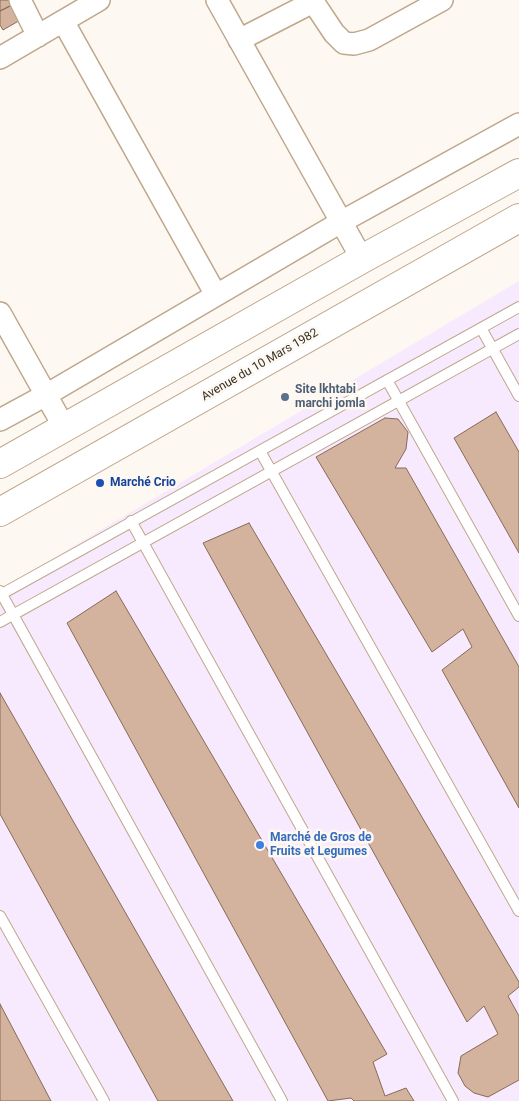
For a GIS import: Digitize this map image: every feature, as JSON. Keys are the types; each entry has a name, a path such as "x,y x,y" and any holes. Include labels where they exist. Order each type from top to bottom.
{"main road":[{"path":"0,464 362,259 519,173"},
{"name":"Avenue du 10 Mars 1982","path":"0,512 519,218"}],"street":[{"path":"20,0 38,36"},
{"path":"0,58 99,0"},
{"path":"216,0 362,259"},
{"path":"239,40 312,1 334,33 344,43 354,44 368,40 442,0"},
{"path":"63,21 216,295"},
{"path":"0,420 46,395 340,222 519,124"},
{"path":"0,313 64,427"}],"lane":[{"path":"282,1101 0,593 132,522 519,306"},
{"path":"481,328 519,396"},
{"path":"0,622 519,334"},
{"path":"387,380 519,616"},
{"path":"260,450 519,910"},
{"path":"132,522 453,1101"},
{"path":"0,916 104,1101"}],"shaded area":[{"name":"Marché de Gros de Fruits et Legumes","path":"519,281 519,1101 0,1101 0,590"}],"building":[{"path":"0,0 12,0 14,4 0,11"},
{"path":"14,4 22,19 3,30 0,25 0,11"},
{"path":"496,412 519,452 519,553 454,438"},
{"path":"385,418 398,419 408,432 406,449 395,468 406,468 519,667 519,808 442,670 472,647 463,629 432,652 316,457"},
{"path":"249,523 519,982 519,987 508,996 519,1016 519,1080 488,1097 474,1093 465,1086 458,1073 461,1056 498,1034 484,1006 467,1022 203,543"},
{"path":"116,591 387,1054 373,1062 385,1096 406,1088 414,1101 354,1101 351,1098 328,1101 67,623"},
{"path":"0,693 233,1101 158,1101 0,814"},
{"path":"0,1004 51,1101 0,1101"}],"place":[{"name":"Site lkhtabi marchi jomla","path":"285,397"},
{"name":"Marché Crio","path":"100,483"},
{"name":"Marché de Gros de Fruits et Legumes","path":"260,845"}]}
